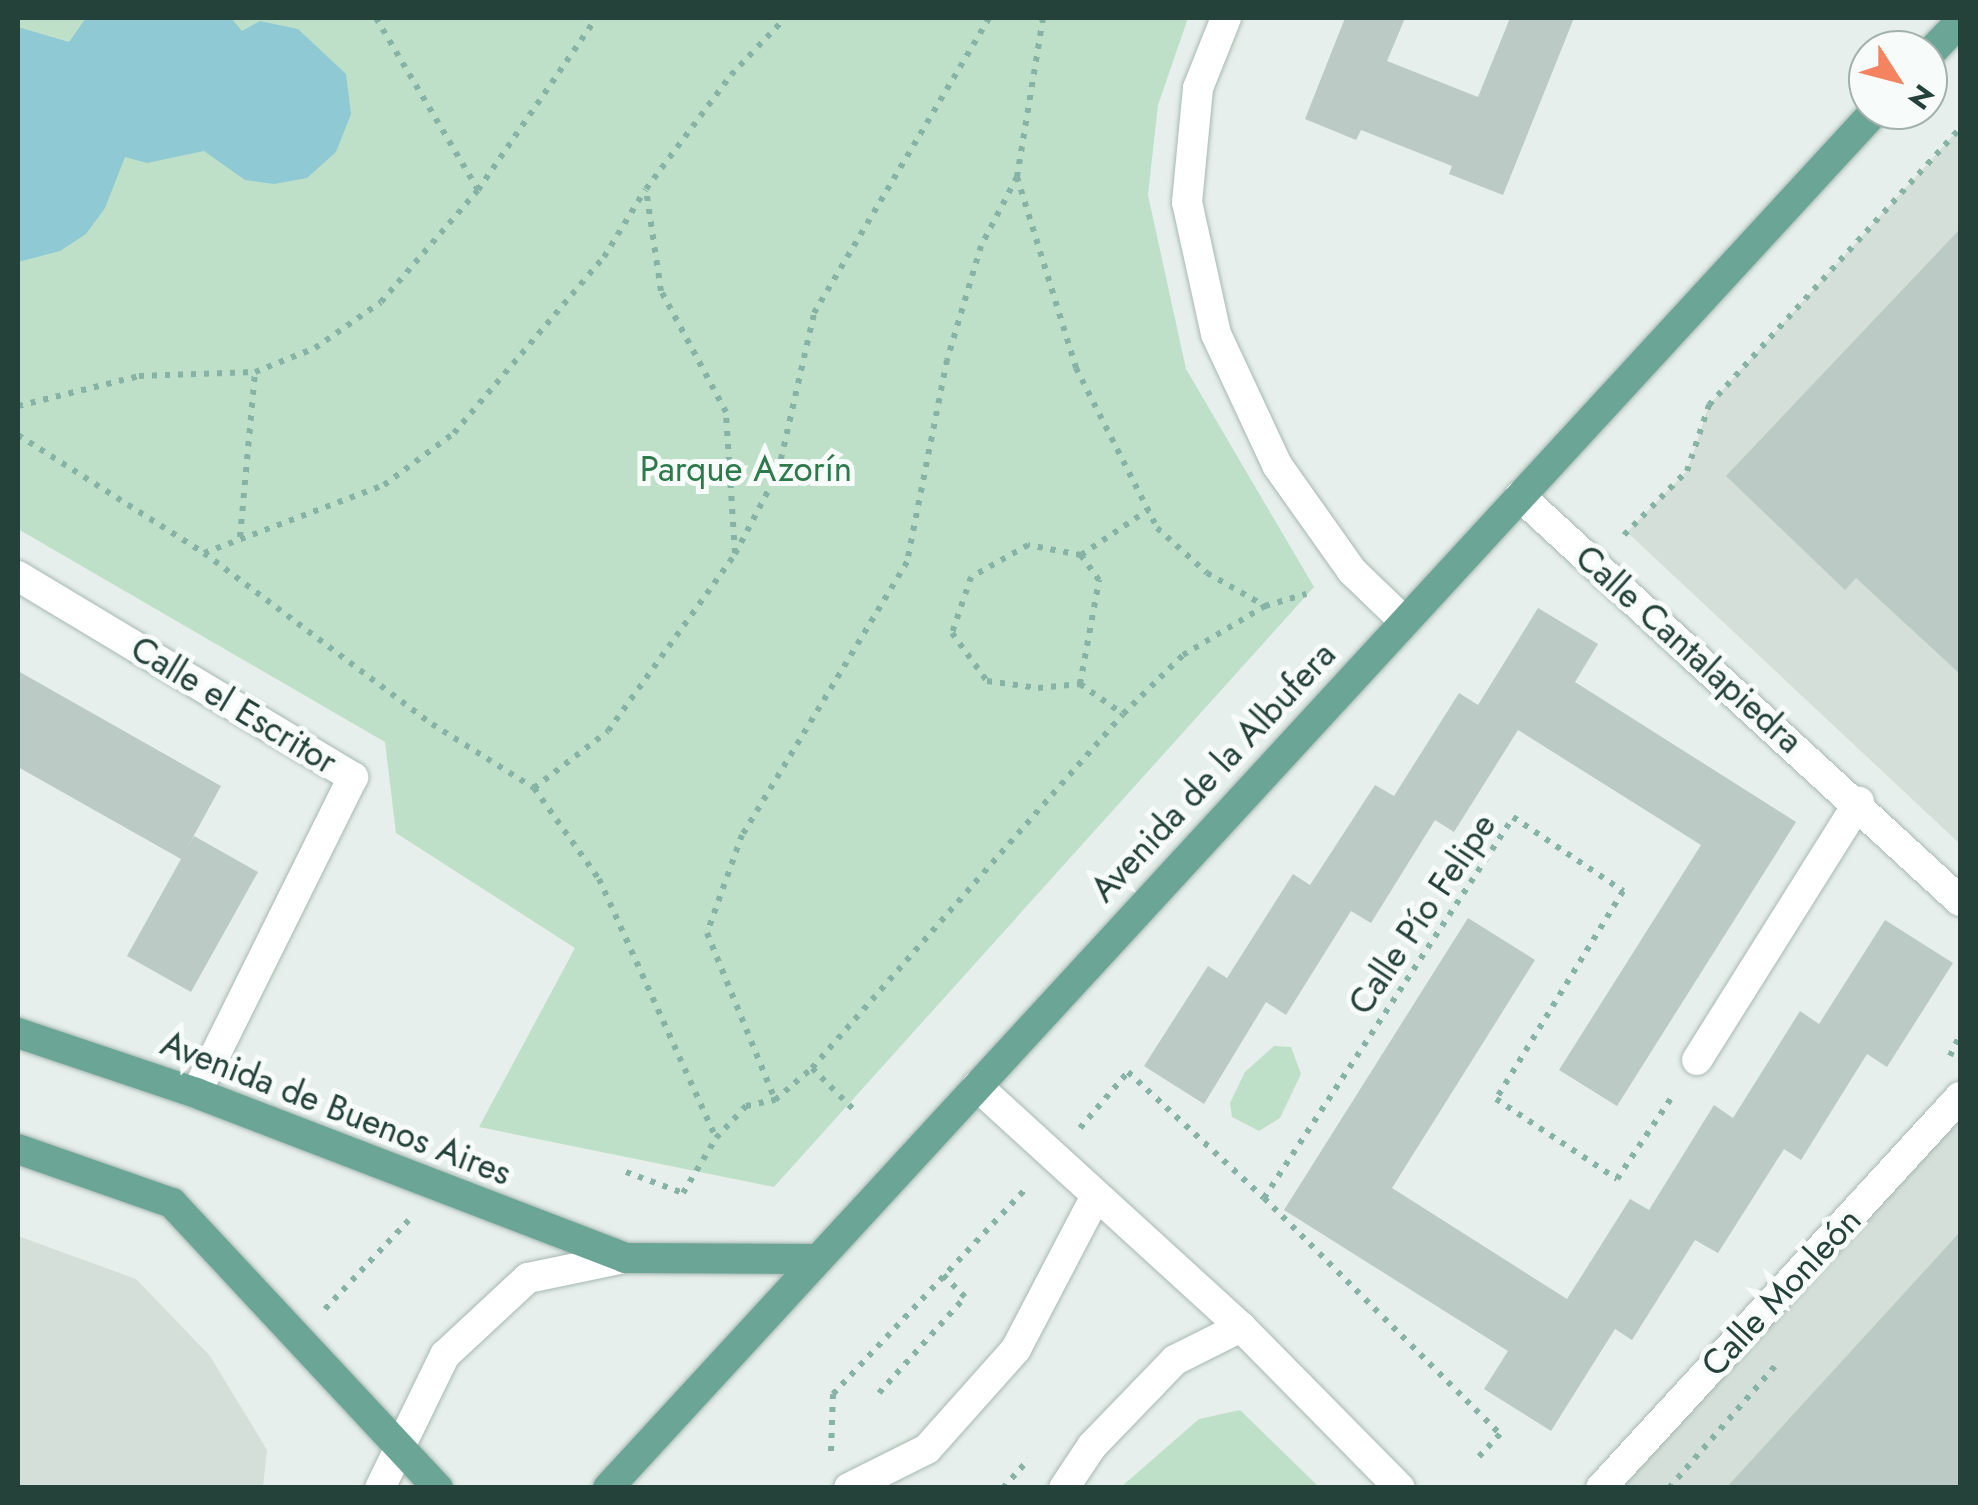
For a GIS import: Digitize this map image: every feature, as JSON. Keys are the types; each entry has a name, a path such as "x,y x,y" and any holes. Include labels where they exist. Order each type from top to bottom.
{"main road":[{"name":"Avenida de la Albufera","path":"608,1488 1858,130"},
{"name":"Avenida de Buenos Aires","path":"18,1033 196,1093 625,1258 817,1260"},
{"path":"18,1150 172,1204 438,1488"}],"street":[{"path":"1226,18 1198,88 1186,202 1216,334 1277,465 1352,571 1403,620"},
{"name":"Calle Cantalapiedra","path":"1520,496 1858,802 1960,902"},
{"name":"Calle el Escritor","path":"18,576 353,777 196,1093"},
{"path":"1697,1060 1858,802"},
{"path":"977,1086 1053,1160 1241,1327 1400,1488"},
{"name":"Calle Monleón","path":"1601,1488 1960,1097"},
{"path":"840,1478 927,1448 1016,1349 1095,1198"},
{"name":"Avenida de Buenos Aires","path":"380,1488 445,1355 528,1278 625,1258"},
{"path":"1064,1488 1092,1446 1175,1360 1241,1327"}],"path":[{"path":"376,18 478,190"},
{"path":"18,406 139,376 255,372 316,348 381,302 478,190 596,18"},
{"path":"204,554 384,485 454,433 604,257 646,189 731,75 786,18"},
{"path":"534,788 608,731 736,554 778,472 814,314 989,18"},
{"path":"775,1100 707,932 742,834 906,562 947,360 981,246 1016,177 1043,18"},
{"path":"1595,564 1686,471 1710,405 1960,128"},
{"path":"1016,177 1076,368 1157,528 1207,573 1265,606"},
{"path":"646,189 661,291 726,412 736,554"},
{"path":"240,537 255,372"},
{"path":"18,434 204,554 432,724 534,788 599,879 716,1138"},
{"path":"1123,714 1080,684 1038,688 987,680 952,634 971,578 1028,545 1082,555 1148,510"},
{"path":"1080,684 1099,580 1082,555"},
{"path":"626,1172 683,1192 716,1138 746,1106 775,1100 812,1068 1123,714 1183,655 1265,606 1306,594"},
{"name":"Calle Pío Felipe","path":"1264,1198 1512,817 1623,891 1496,1099 1617,1178 1697,1060"},
{"path":"812,1068 855,1111"},
{"path":"840,1478 833,1394 1053,1160 1128,1072 1264,1198 1500,1434 1478,1458"},
{"path":"298,1337 440,1186"},
{"path":"879,1393 965,1297 942,1274"}],"shaded area":[{"path":"1960,128 1960,844 1627,532 1687,471 1709,405"},
{"path":"1960,1097 1960,1487 1601,1488"},
{"path":"18,1236 136,1279 210,1356 267,1450 263,1487 18,1487"}],"green space":[{"name":"Parque Azorín","path":"18,18 1188,18 1158,105 1148,195 1186,369 1314,587 774,1187 479,1127 575,948 396,833 385,742 18,529"},
{"path":"1274,1046 1291,1047 1301,1074 1280,1118 1259,1131 1232,1117 1230,1103 1245,1072"},
{"path":"1240,1410 1319,1487 1121,1487 1199,1419"}],"water":[{"path":"86,18 231,18 242,31 260,21 298,29 346,74 351,114 336,152 307,178 274,184 245,180 204,151 147,163 125,157 105,208 86,234 60,251 18,262 18,27 69,42"}],"building":[{"path":"1345,18 1405,18 1387,61 1478,97 1510,18 1574,18 1503,195 1449,174 1452,166 1361,130 1356,140 1305,119"},
{"path":"1960,229 1960,674 1856,578 1845,590 1726,476"},
{"path":"1538,608 1598,644 1575,682 1796,822 1617,1106 1559,1070 1701,845 1518,730 1454,832 1435,820 1371,923 1351,911 1286,1015 1266,1002 1204,1104 1144,1066 1208,966 1227,978 1293,874 1310,885 1375,785 1394,796 1459,693 1478,705"},
{"path":"18,671 221,786 187,848 194,836 258,872 191,992 127,956 181,859 18,767"},
{"path":"1468,918 1535,960 1392,1188 1567,1299 1630,1199 1649,1210 1714,1105 1733,1118 1800,1011 1819,1024 1885,920 1953,963 1887,1067 1867,1054 1801,1160 1784,1149 1718,1253 1695,1240 1632,1340 1615,1329 1551,1431 1484,1389 1508,1351 1284,1210"},
{"path":"1960,1232 1960,1488 1726,1488"}]}
